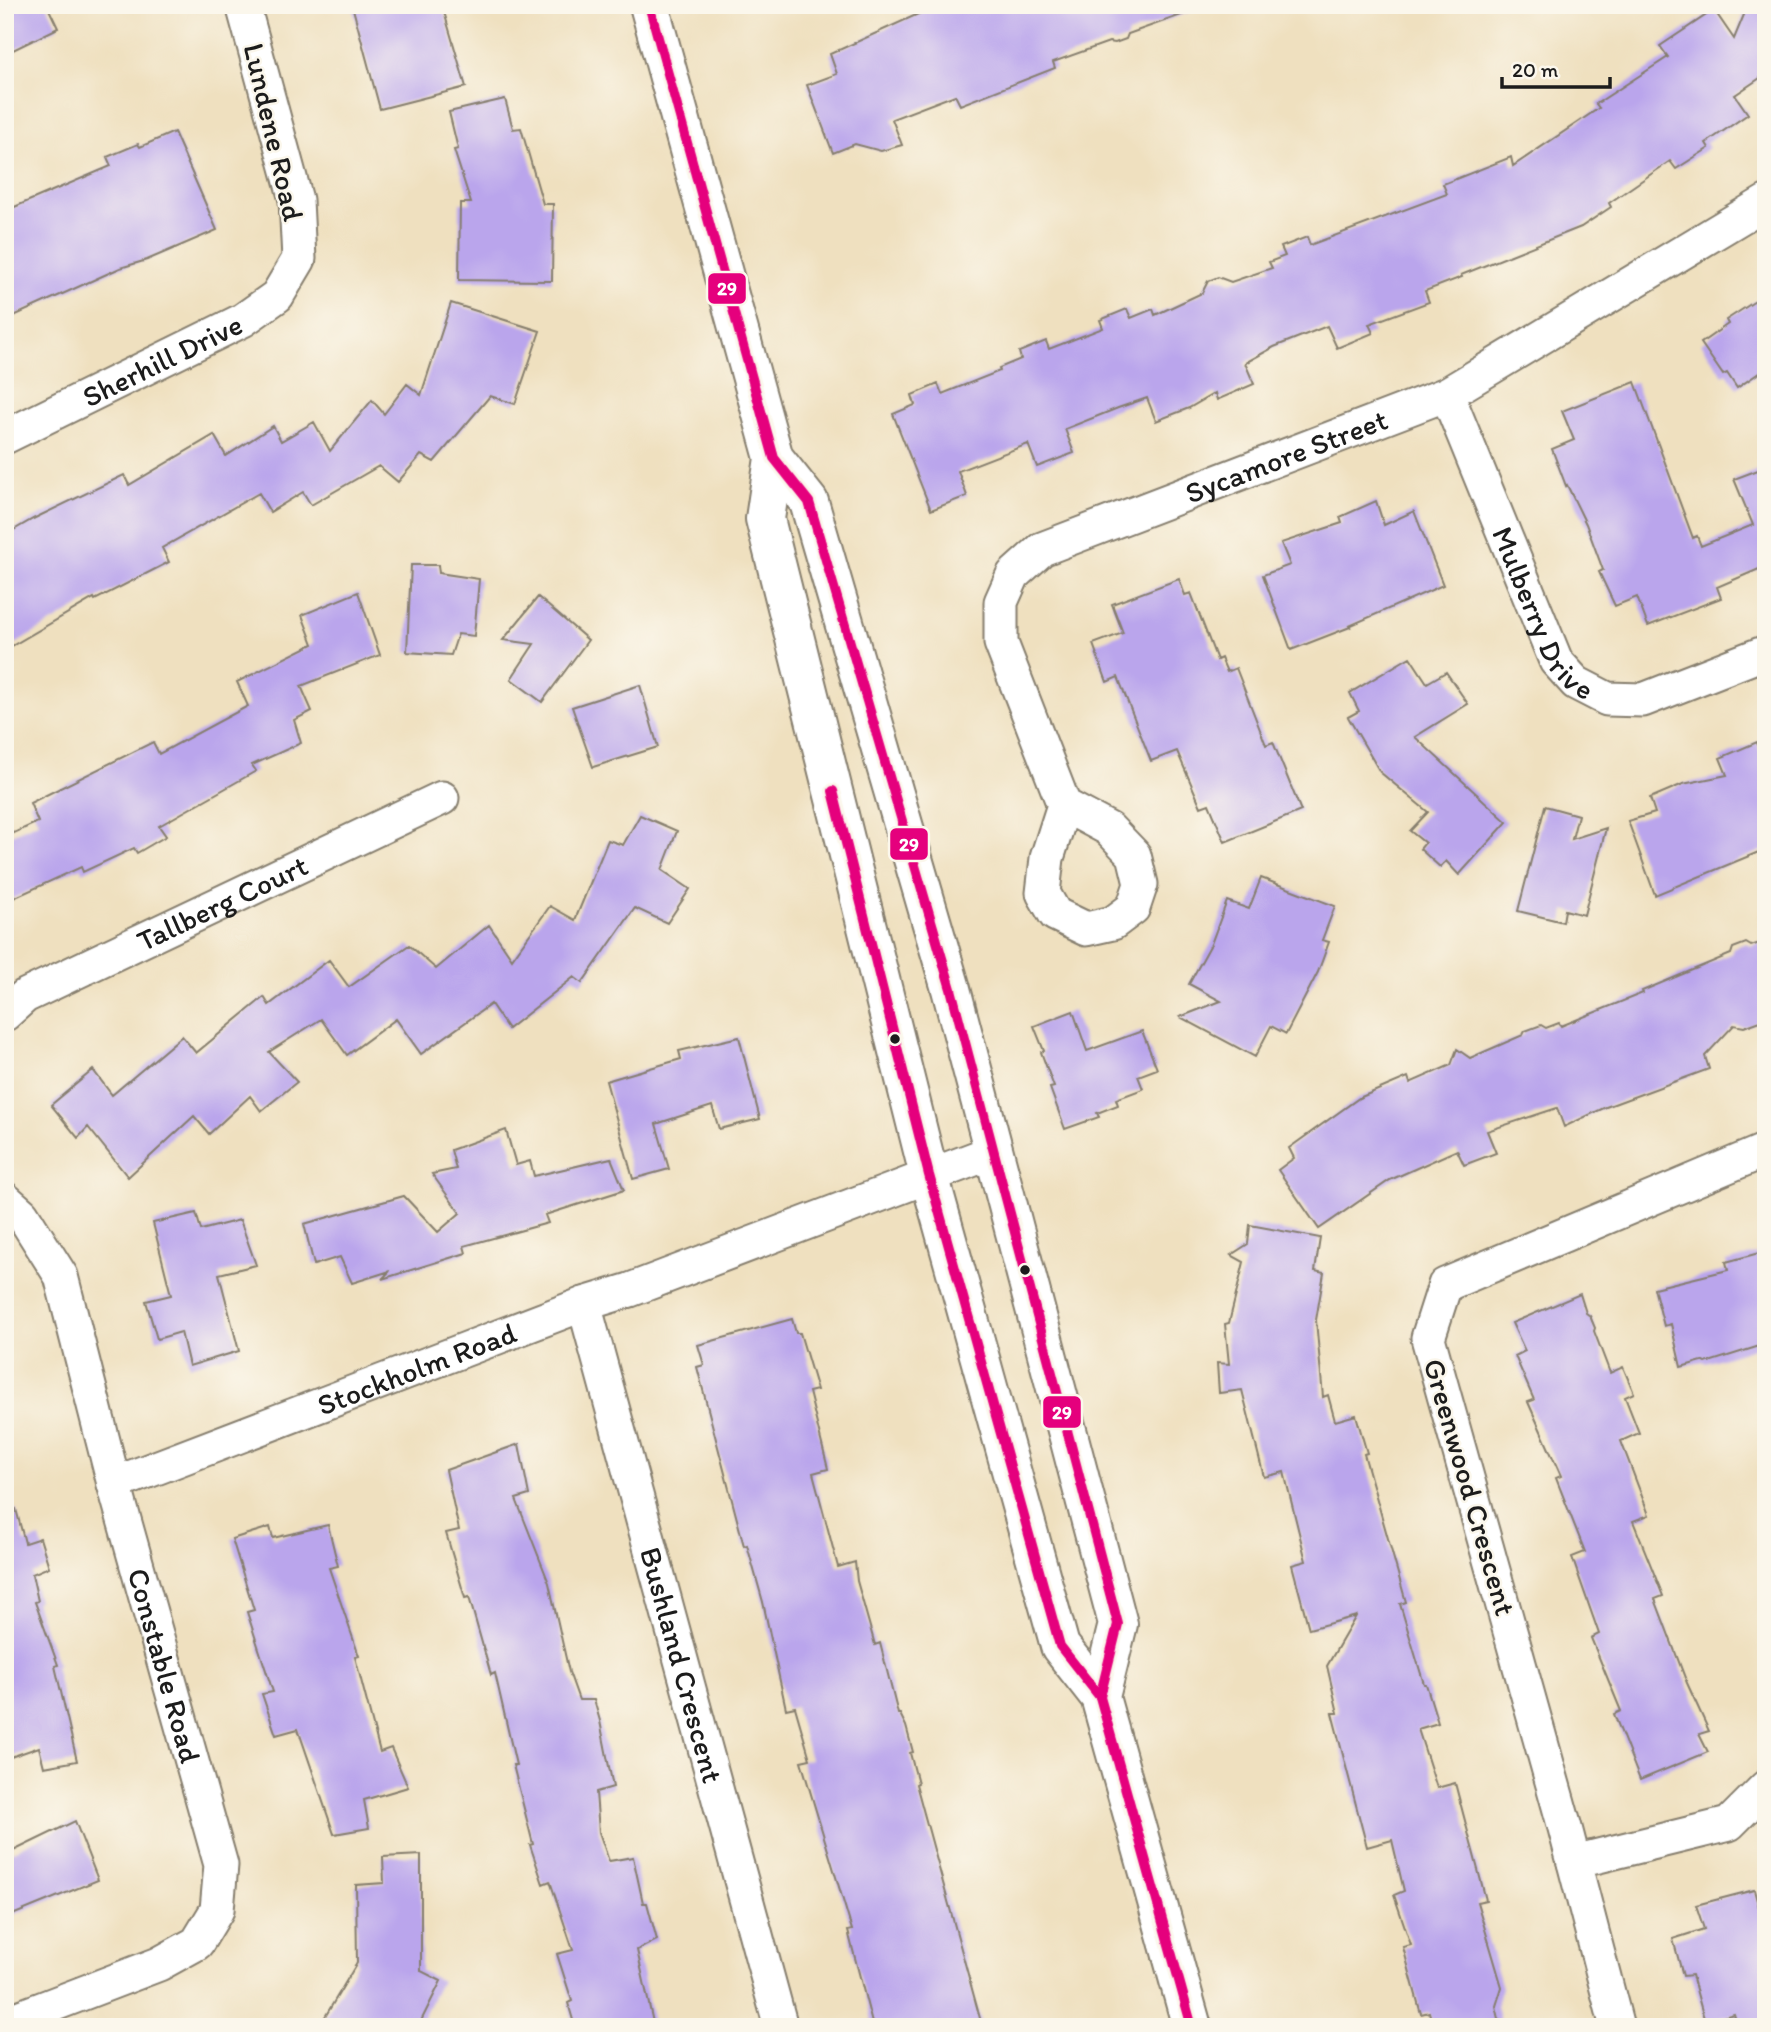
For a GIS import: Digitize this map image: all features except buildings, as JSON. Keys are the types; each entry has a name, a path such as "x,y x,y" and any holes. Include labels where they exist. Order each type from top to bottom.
{"main road":[{"path":"649,5 774,458 809,502 951,989 995,1151 1118,1623 1100,1697"},
{"path":"774,458 765,519 929,1175 1060,1646 1100,1697 1192,2027"}],"street":[{"name":"Lundene Road","path":"243,5 296,200 299,259"},
{"name":"Sycamore Street","path":"1065,805 1001,643 1001,602 1013,575 1042,549 1447,394 1766,202"},
{"name":"Sherhill Drive","path":"5,437 243,320 276,296 299,259"},
{"name":"Mulberry Drive","path":"1447,394 1556,661 1576,683 1607,699 1643,700 1766,652"},
{"name":"Tallberg Court","path":"5,1014 25,996 442,798"},
{"name":"Greenwood Crescent","path":"1616,2027 1574,1862 1428,1338 1445,1285 1766,1150"},
{"name":"Stockholm Road","path":"114,1484 584,1304 630,1290 995,1151"},
{"name":"Constable Road","path":"5,1199 22,1214 61,1276 114,1484 220,1865 217,1910 197,1943 159,1964 5,2023"},
{"name":"Bushland Crescent","path":"584,1304 780,2027"},
{"path":"1574,1862 1729,1824 1766,1787"}],"transit line":[{"name":"29","path":"649,5 774,458 809,502 951,989 1118,1624 1100,1697"},
{"name":"29","path":"833,791 929,1175 1060,1646 1100,1697 1192,2027"}]}
